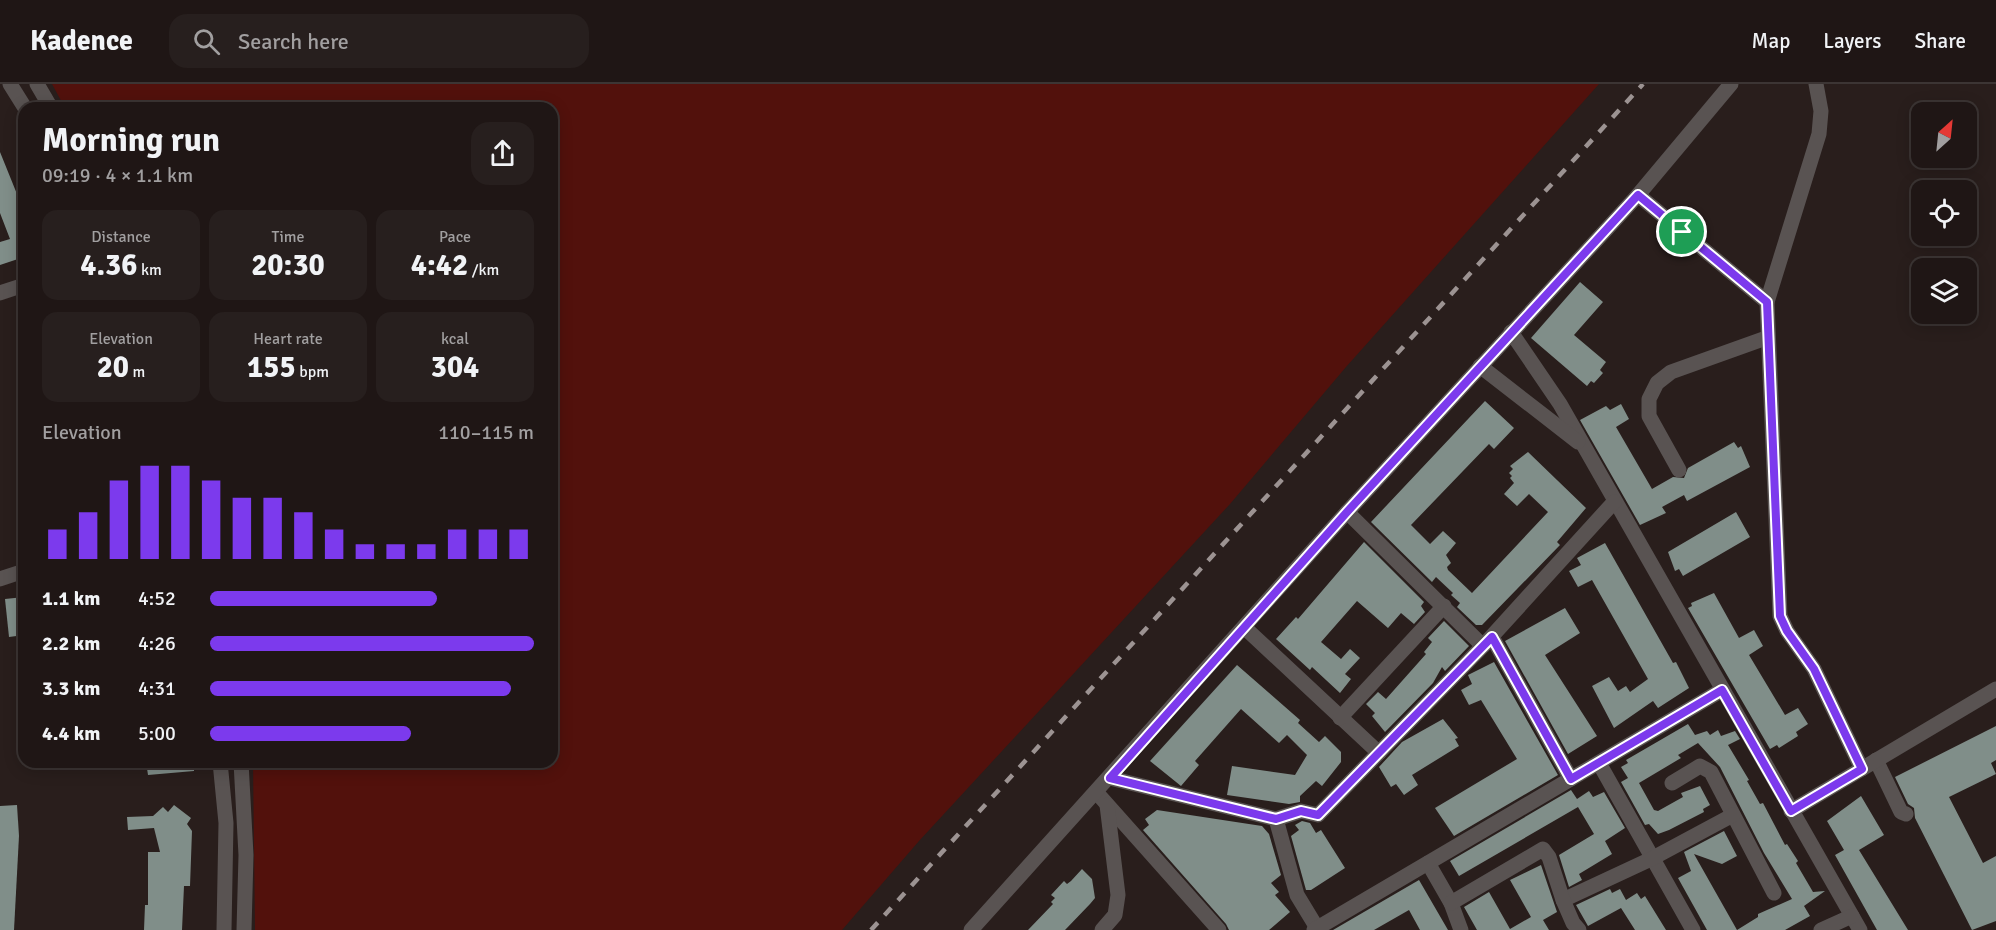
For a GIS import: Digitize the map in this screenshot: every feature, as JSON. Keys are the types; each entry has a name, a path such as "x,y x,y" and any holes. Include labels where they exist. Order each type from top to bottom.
{"street":[{"path":"10,84 21,102"},
{"path":"37,84 48,102"},
{"path":"971,930 1102,799 1110,778 1347,512 1638,195 1731,84"},
{"path":"1816,84 1821,111 1819,134 1767,302 1766,338 1776,498 1780,616 1787,631 1814,669 1862,769"},
{"path":"1638,195 1767,302"},
{"path":"0,293 18,287"},
{"path":"1511,332 1549,386 1860,930"},
{"path":"1680,470 1649,416 1649,399 1657,383 1671,372 1766,338"},
{"path":"1480,366 1581,443"},
{"path":"1110,778 1276,819 1301,811 1318,815 1487,642 1614,502"},
{"path":"1347,512 1444,606 1487,642 1571,779"},
{"path":"0,579 18,573"},
{"path":"1340,718 1444,606"},
{"path":"1244,627 1379,753"},
{"path":"1791,811 1996,689"},
{"path":"1276,819 1297,895 1315,929 1722,690"},
{"path":"1876,760 1901,812 1906,814"},
{"path":"1599,763 1693,930"},
{"path":"1672,783 1700,766 1706,768 1774,892"},
{"path":"220,768 226,823 224,930"},
{"path":"241,768 246,855 244,930"},
{"path":"1102,799 1118,895 1115,915 1102,930"},
{"path":"1102,799 1219,930"},
{"path":"1563,900 1651,859 1733,815"},
{"path":"1452,903 1543,849 1549,857 1571,920 1579,930"},
{"path":"1428,863 1452,903 1461,930"},
{"path":"1821,930 1852,916"}],"shaded area":[{"path":"52,84 1599,84 1346,367 1230,504 919,841 842,930 255,930 253,768 558,768 558,102 62,102"}],"building":[{"path":"0,152 18,197 18,259 0,265 0,242 10,239 0,213"},
{"path":"1580,282 1603,302 1574,335 1606,362 1600,370 1603,373 1594,383 1591,381 1587,386 1531,338"},
{"path":"1485,401 1514,428 1494,449 1489,444 1411,525 1430,544 1443,531 1456,543 1446,555 1451,563 1447,567 1448,570 1472,593 1548,512 1529,494 1517,506 1504,494 1514,483 1510,478 1512,476 1509,473 1513,469 1510,466 1528,452 1586,508 1557,542 1560,545 1482,625 1476,625 1457,607 1460,603 1451,595 1453,593 1436,577 1432,582 1371,522"},
{"path":"1621,404 1629,419 1616,427 1652,489 1673,477 1684,478 1688,468 1734,442 1738,448 1741,446 1750,467 1687,501 1684,495 1662,507 1666,513 1640,525 1580,420 1606,406 1610,410"},
{"path":"1736,512 1750,537 1683,576 1679,569 1675,571 1668,552"},
{"path":"1364,542 1424,602 1421,606 1425,612 1414,624 1401,613 1388,628 1357,601 1321,642 1341,659 1350,649 1360,658 1345,674 1351,679 1340,693 1312,667 1310,670 1276,639 1296,617 1298,619"},
{"path":"1605,543 1689,688 1658,708 1653,701 1614,728 1592,686 1609,677 1618,691 1626,686 1630,692 1648,679 1592,580 1578,587 1569,571 1581,565 1577,558"},
{"path":"1714,593 1739,638 1754,630 1763,646 1749,655 1785,715 1798,708 1808,724 1796,732 1798,736 1779,748 1777,745 1770,749 1688,608 1692,606 1691,603"},
{"path":"18,598 18,636 9,637 5,599"},
{"path":"1565,608 1580,633 1545,655 1597,736 1568,754 1505,641"},
{"path":"1444,621 1469,646 1445,671 1442,667 1433,683 1385,732 1372,716 1375,713 1366,704 1378,692 1386,699 1426,654 1424,652 1432,642 1428,638"},
{"path":"1494,662 1558,775 1454,836 1435,808 1517,759 1481,700 1469,705 1461,690 1472,684 1468,675"},
{"path":"1237,665 1300,720 1298,723 1319,742 1325,736 1341,752 1341,762 1322,786 1316,781 1300,796 1300,802 1289,804 1227,795 1232,766 1295,775 1307,755 1287,735 1279,743 1241,709 1195,761 1199,765 1181,786 1150,761"},
{"path":"1443,719 1458,738 1455,739 1459,746 1412,775 1418,785 1404,795 1396,784 1391,787 1379,767 1402,742"},
{"path":"1688,724 1695,735 1707,731 1710,735 1718,730 1721,736 1735,731 1740,739 1728,745 1749,780 1747,781 1760,804 1763,803 1785,845 1787,844 1798,861 1796,863 1813,892 1825,891 1804,906 1810,916 1785,930 1737,930 1758,917 1758,914 1792,899 1764,853 1720,767 1698,743 1678,755 1681,758 1639,783 1654,810 1658,811 1683,797 1681,793 1700,786 1710,805 1703,809 1704,812 1669,830 1658,834 1649,824 1645,825 1621,782 1628,778 1621,767 1628,763 1626,760"},
{"path":"1996,726 1996,760 1991,763 1996,774 1949,797 1983,863 1996,856 1996,921 1972,930 1915,818 1914,808 1908,804 1895,777"},
{"path":"147,768 194,768 194,771 148,775"},
{"path":"1571,790 1577,799 1589,791 1593,797 1604,792 1625,828 1605,841 1612,854 1579,874 1582,880 1569,887 1559,855 1594,834 1578,807 1459,876 1450,861"},
{"path":"1861,796 1884,835 1859,850 1908,930 1877,930 1835,855 1844,850 1827,821"},
{"path":"17,805 19,836 14,930 0,930 0,806"},
{"path":"174,805 191,818 187,824 192,831 190,886 184,886 182,930 144,930 145,905 148,905 148,852 160,852 154,828 128,830 127,817 153,816 163,807 168,812"},
{"path":"1157,810 1262,826 1269,834 1281,875 1271,883 1279,892 1275,895 1290,912 1269,930 1229,930 1143,830 1149,825 1145,819"},
{"path":"1302,821 1310,823 1316,833 1321,830 1345,868 1311,890 1306,890 1291,836 1299,830 1295,825"},
{"path":"1724,831 1737,856 1722,864 1694,854 1737,930 1707,930 1678,878 1691,871 1684,852"},
{"path":"1541,865 1557,912 1543,920 1549,930 1477,930 1464,907 1489,892 1510,929 1531,917 1510,880"},
{"path":"1082,869 1092,879 1095,898 1090,904 1065,930 1028,930 1053,904 1051,902 1055,898 1051,895 1064,881 1067,884"},
{"path":"1419,880 1448,930 1420,930 1409,910 1374,930 1333,930"},
{"path":"1610,889 1612,893 1620,889 1626,900 1637,893 1641,899 1645,896 1666,930 1635,930 1621,908 1588,926 1576,905"}],"railway":[{"path":"871,930 1643,84"}],"route":[{"path":"1638,195 1682,232 1767,302 1766,338 1777,509 1780,616 1787,631 1814,669 1862,769 1791,811 1722,690 1571,779 1492,637 1318,815 1301,811 1276,819 1110,778 1347,512 1638,195"}]}
